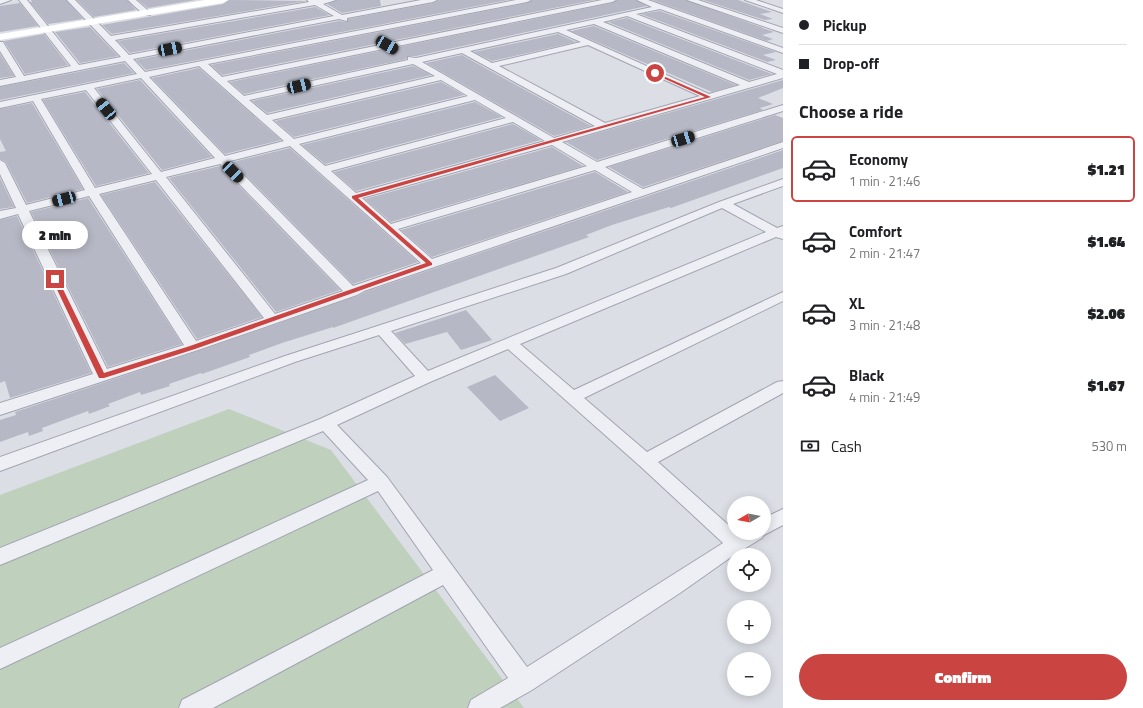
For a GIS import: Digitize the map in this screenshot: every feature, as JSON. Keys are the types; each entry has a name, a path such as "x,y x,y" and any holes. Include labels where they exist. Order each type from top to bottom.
{"street":[{"path":"0,2 7,0"},
{"path":"23,0 77,68"},
{"path":"71,0 127,57 142,76 222,161 352,292"},
{"path":"132,0 147,13"},
{"path":"0,37 147,13 195,2 223,0"},
{"path":"110,40 313,1 332,0"},
{"path":"0,83 127,57 433,0"},
{"path":"0,104 201,63 527,0"},
{"path":"220,80 612,0"},
{"path":"641,0 783,51"},
{"path":"692,0 783,31"},
{"path":"703,4 719,0"},
{"path":"749,0 783,11"},
{"path":"313,1 642,193"},
{"path":"242,99 660,7"},
{"path":"628,14 783,74"},
{"path":"594,22 749,85"},
{"path":"558,29 709,97"},
{"path":"490,66 588,43"},
{"path":"0,44 22,79"},
{"path":"462,50 604,127"},
{"path":"201,63 430,264"},
{"path":"354,197 709,97 783,74"},
{"path":"264,118 443,77"},
{"path":"88,86 272,319"},
{"path":"35,97 92,192 193,348"},
{"path":"0,215 476,97"},
{"path":"389,228 597,166 783,108"},
{"path":"323,170 515,119"},
{"path":"0,409 193,348 352,292 359,288 783,145"},
{"path":"0,163 21,210 102,376"},
{"path":"0,464 290,359 561,270 723,204 783,182"},
{"path":"723,204 781,233"},
{"path":"0,557 326,424 425,378 781,233"},
{"path":"572,397 783,296"},
{"path":"380,329 425,378"},
{"path":"510,343 646,461 737,544"},
{"path":"646,461 783,386"},
{"path":"326,424 380,482 524,682"},
{"path":"0,659 380,482"},
{"path":"771,523 783,516"},
{"path":"479,708 524,682 744,540"},
{"path":"190,708 446,573"}],"green space":[{"path":"229,409 331,450 524,708 0,708 0,495"}],"building":[{"path":"31,0 66,0 83,19 48,24 30,2 32,2"},
{"path":"77,0 127,0 136,10 94,17"},
{"path":"138,0 196,0 148,8"},
{"path":"229,0 306,1 112,34 102,25 223,4"},
{"path":"337,0 380,0 381,6 342,13 327,4"},
{"path":"439,0 508,0 146,70 136,60 339,21 347,22 348,19 433,3"},
{"path":"532,0 594,0 222,75 211,65 527,3"},
{"path":"617,0 636,0 647,6 416,56 408,56 406,59 244,94 230,82 612,3"},
{"path":"652,0 686,0 774,32 762,35 773,39 767,41"},
{"path":"703,0 738,0 772,12 760,14 773,19 765,20"},
{"path":"20,3 38,26 0,32 0,6"},
{"path":"315,7 330,15 130,53 118,41"},
{"path":"660,11 776,52 763,55 776,60 767,62 641,14"},
{"path":"627,18 772,74 749,80 608,22"},
{"path":"594,26 736,85 712,92 571,31"},
{"path":"90,27 118,56 80,63 55,32"},
{"path":"44,34 68,65 25,74 4,41"},
{"path":"558,34 576,42 492,61 474,52"},
{"path":"0,54 14,76 0,78"},
{"path":"462,55 591,126 554,136 426,63"},
{"path":"124,63 134,73 0,100 0,87"},
{"path":"413,66 431,75 267,113 252,101"},
{"path":"199,68 281,140 225,154 152,78"},
{"path":"140,80 212,157 162,170 97,89"},
{"path":"783,80 783,88 758,98 773,104 760,108 763,110 597,160 566,142"},
{"path":"441,82 464,95 294,137 275,121"},
{"path":"85,92 149,173 96,186 43,100"},
{"path":"475,102 502,117 325,164 302,145"},
{"path":"32,103 83,189 27,203 6,162 0,159 0,152 6,151 0,139 0,109"},
{"path":"775,115 783,118 783,141 643,187 609,167"},
{"path":"513,124 541,140 356,191 334,172"},
{"path":"552,147 583,166 391,222 365,199"},
{"path":"290,148 418,262 353,284 233,162"},
{"path":"783,150 783,168 671,208 669,207 612,225 586,235 589,237 333,328 282,343 249,355 250,357 169,384 170,386 141,395 140,392 108,404 110,406 89,414 88,411 42,428 43,431 29,436 28,432 0,442 0,420 16,415 15,412 198,351 365,292"},
{"path":"220,166 340,290 276,312 169,178"},
{"path":"595,172 628,192 432,257 401,230"},
{"path":"0,178 14,207 0,209"},
{"path":"155,182 262,317 197,339 101,195"},
{"path":"88,198 182,344 108,367 31,212"},
{"path":"17,216 91,373 10,398 5,381 0,383 0,220"},
{"path":"466,310 492,340 461,350 447,332 405,344 395,333"},
{"path":"495,375 529,408 500,421 467,387"}],"route":[{"path":"55,279 102,376 193,348 430,264 354,197 709,97 655,73"}]}
